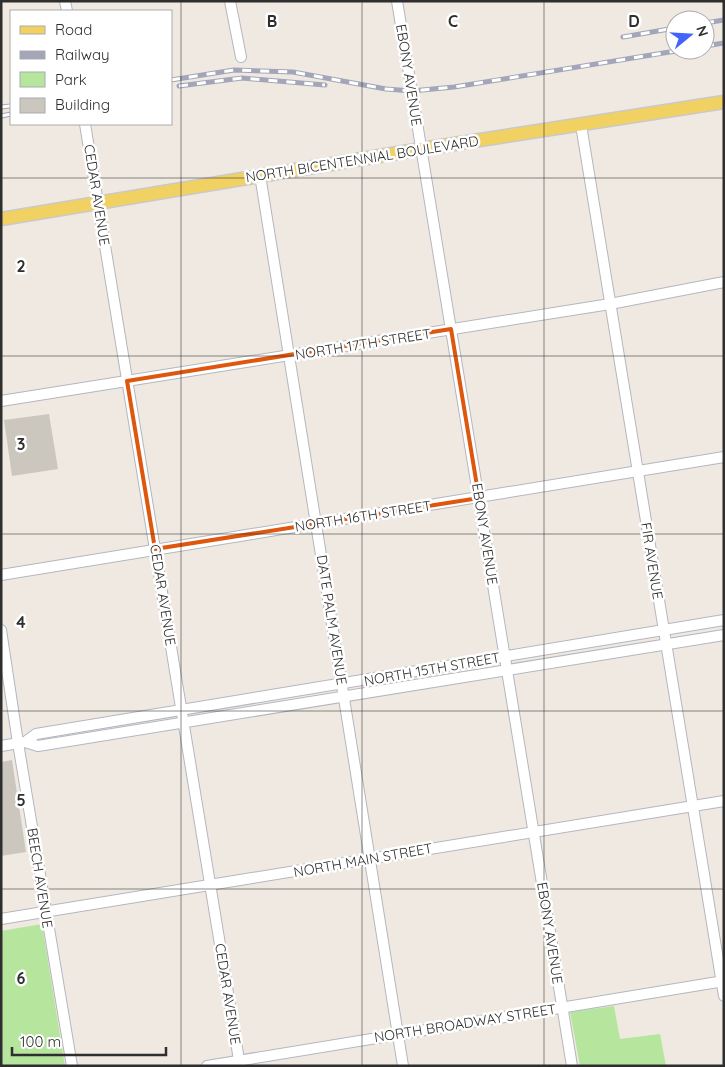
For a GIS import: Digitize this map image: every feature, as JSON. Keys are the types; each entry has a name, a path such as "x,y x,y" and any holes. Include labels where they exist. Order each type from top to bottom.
{"main road":[{"name":"NORTH BICENTENNIAL BOULEVARD","path":"1,219 260,175 724,102"}],"street":[{"path":"230,1 241,57"},
{"name":"EBONY AVENUE","path":"398,1 572,1066"},
{"name":"CEDAR AVENUE","path":"85,125 239,1063"},
{"name":"FIR AVENUE","path":"581,125 724,996"},
{"name":"DATE PALM AVENUE","path":"260,175 403,1066"},
{"name":"NORTH 17TH STREET","path":"1,401 610,304 724,282"},
{"name":"NORTH 16TH STREET","path":"1,575 724,457"},
{"name":"NORTH 15TH STREET","path":"21,743 36,734 342,685 724,620"},
{"name":"BEECH AVENUE","path":"1,630 21,743 46,912 72,1066"},
{"name":"NORTH 15TH STREET","path":"1,746 21,743 38,746 724,635"},
{"name":"NORTH MAIN STREET","path":"1,919 724,802"},
{"name":"NORTH BROADWAY STREET","path":"207,1066 239,1063 398,1033 722,981"}],"highlighted area":[{"path":"451,329 479,498 155,549 127,381"}],"green space":[{"path":"42,924 65,1066 1,1066 1,931"},
{"path":"614,1006 620,1039 660,1034 666,1066 580,1066 570,1012"}],"building":[{"path":"49,414 58,469 12,476 4,420"},
{"path":"12,760 26,852 1,856 1,762"}],"railway":[{"path":"715,21 724,20"},
{"path":"623,37 665,30"},
{"path":"715,44 724,43"},
{"path":"172,80 234,70 293,72 386,89 412,91 454,87 665,53"},
{"path":"179,86 242,78 325,85"},
{"path":"1,107 10,106"},
{"path":"1,116 10,114"}]}
